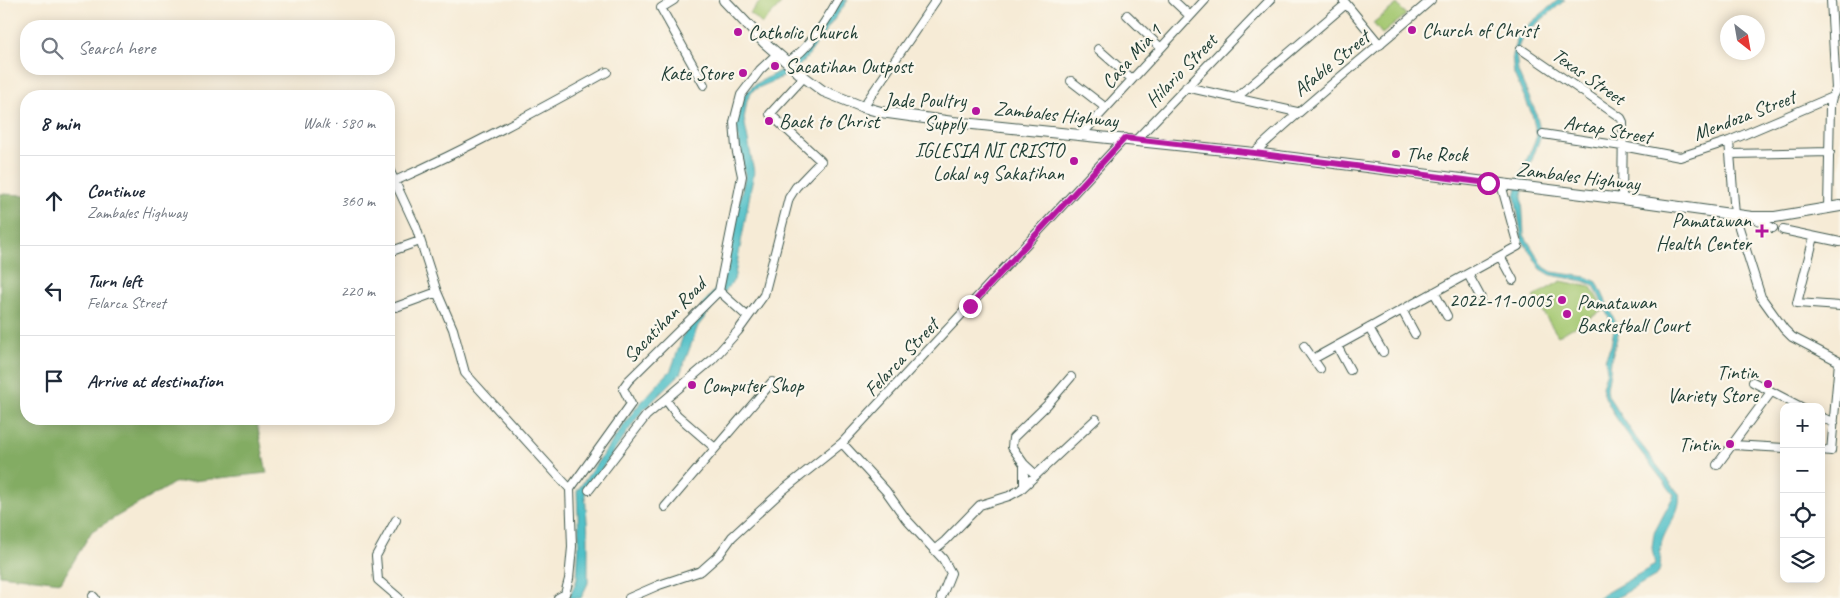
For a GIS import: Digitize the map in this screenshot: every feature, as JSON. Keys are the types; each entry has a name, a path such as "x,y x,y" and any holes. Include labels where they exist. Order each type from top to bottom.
{"main road":[{"name":"Zambales Highway","path":"724,0 777,54 802,75 823,90 863,108 953,122 1125,138 1254,153 1752,217 1775,218 1840,206"}],"street":[{"path":"674,0 661,8 704,85"},
{"path":"788,63 797,56 828,17 838,0"},
{"path":"863,108 936,0"},
{"path":"1173,0 1190,16"},
{"name":"Casa Mia 1","path":"1082,134 1204,0"},
{"name":"Hilario Street","path":"1136,140 1270,0"},
{"name":"Afable Street","path":"1254,153 1298,112 1430,0"},
{"path":"1828,209 1832,98 1838,88 1830,0"},
{"path":"1236,98 1344,2 1380,44"},
{"path":"1126,15 1161,48"},
{"path":"1098,49 1132,79"},
{"name":"Texas Street","path":"1521,49 1621,118 1623,122 1622,199"},
{"name":"Sacatihan Road","path":"570,489 631,404 623,388 628,381 718,291 742,176 736,148 734,122 741,94 760,70 777,54"},
{"path":"558,598 565,594 569,579 572,546 570,489 465,373 453,329 437,292 416,226 395,181 454,155 607,72"},
{"path":"589,490 646,416 712,360 764,295 789,198 796,187 821,161 770,114 802,75"},
{"path":"1071,81 1106,108"},
{"path":"1186,87 1298,112"},
{"name":"Mendoza Street","path":"1667,156 1680,157 1729,141 1832,98"},
{"name":"Artap Street","path":"1543,134 1622,146 1667,156"},
{"name":"Felarca Street","path":"629,598 658,585 701,571 719,555 732,537 783,490 842,443 1125,138"},
{"path":"1729,141 1735,214 1761,297 1792,337 1840,362 1834,423 1835,447"},
{"path":"1730,154 1830,152"},
{"path":"1313,360 1518,246 1501,184"},
{"path":"1752,217 1773,228"},
{"path":"1783,230 1840,242"},
{"path":"1814,237 1797,303 1840,306"},
{"path":"395,250 420,241"},
{"path":"1500,256 1513,280"},
{"path":"1468,274 1481,298"},
{"path":"718,291 748,317"},
{"path":"396,307 437,292"},
{"path":"1434,292 1447,316"},
{"path":"1402,310 1415,334"},
{"path":"1369,328 1383,352"},
{"path":"1304,346 1320,369"},
{"path":"1337,346 1350,370"},
{"path":"1036,475 1024,464 1012,447 1013,438 1047,405 1071,377"},
{"path":"665,507 772,382"},
{"path":"1752,382 1793,403"},
{"path":"1716,465 1733,445 1771,392"},
{"path":"666,400 677,415 715,448"},
{"path":"934,550 946,541 980,505 1009,496 1024,486 1096,418"},
{"path":"1825,419 1834,423"},
{"path":"842,443 886,491 906,519 943,559 951,573 941,598"},
{"path":"1733,445 1780,448"},
{"path":"1024,464 1024,486"},
{"path":"396,520 376,556 378,580 399,598"}],"green space":[{"path":"762,0 778,0 781,4 762,24 750,13"},
{"path":"1397,4 1406,15 1382,34 1373,23"},
{"path":"0,194 20,195 20,425 257,425 267,473 174,483 92,531 61,582 0,575"},
{"path":"1561,281 1591,287 1604,310 1558,336 1533,297"}],"water":[{"path":"839,0 848,0 805,60 792,73 753,90 747,100 744,119 754,172 734,280 698,326 680,374 640,414 585,493 588,535 588,583 581,598 568,598 577,579 579,540 577,491 635,409 671,370 688,322 721,283 745,176 735,120 743,96 754,85 789,66"},
{"path":"1558,0 1565,0 1523,35 1516,53 1518,72 1536,113 1541,135 1525,179 1522,196 1524,235 1544,267 1552,272 1586,277 1597,282 1619,330 1611,360 1607,388 1608,396 1636,438 1679,494 1676,513 1661,545 1659,572 1657,575 1616,598 1597,598 1655,565 1652,548 1654,533 1674,495 1631,439 1605,397 1602,387 1607,370 1605,359 1611,346 1614,329 1594,285 1584,281 1551,275 1541,269 1522,240 1515,196 1519,178 1537,136 1532,114 1514,74 1512,55 1519,33"}],"place":[{"name":"Church of Christ","path":"1412,30"},
{"name":"Catholic Church","path":"738,32"},
{"name":"Sacatihan Outpost","path":"775,66"},
{"name":"Kate Store","path":"743,73"},
{"name":"Jade Poultry Supply","path":"976,111"},
{"name":"Back to Christ","path":"769,121"},
{"name":"The Rock","path":"1396,154"},
{"name":"IGLESIA NI CRISTO Lokal ng Sakatihan","path":"1074,161"},
{"name":"Pamatawan Health Center","path":"1762,231"},
{"name":"2022-11-0005","path":"1562,300"},
{"name":"Pamatawan Basketball Court","path":"1567,314"},
{"name":"Tintin Variety Store","path":"1768,384"},
{"name":"Computer Shop","path":"692,385"},
{"name":"Tintin","path":"1730,444"}],"route":[{"path":"970,306 1125,138 1488,183"}]}
